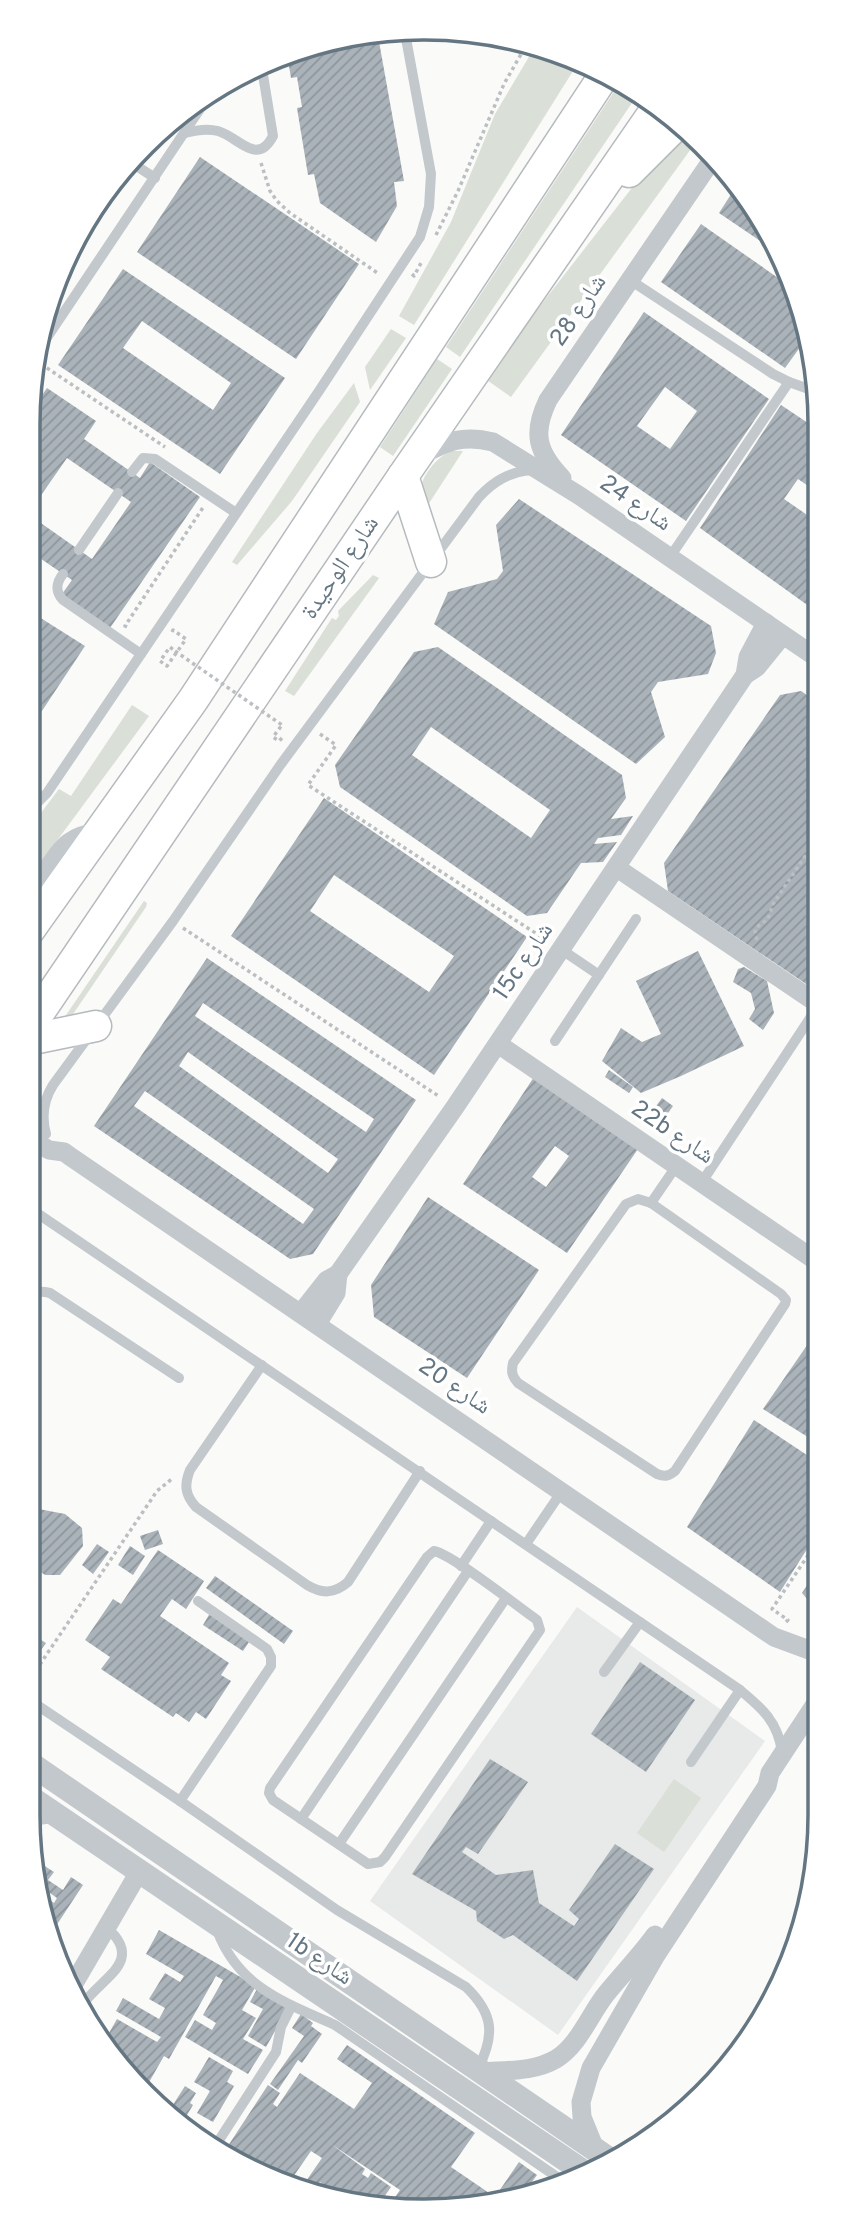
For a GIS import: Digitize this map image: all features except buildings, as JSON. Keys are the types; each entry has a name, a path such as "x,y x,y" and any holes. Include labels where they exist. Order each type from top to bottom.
{"main road":[{"name":"شارع الوحيدة","path":"40,915 193,700 599,83"},
{"name":"شارع الوحيدة","path":"40,1011 409,467 652,115"},
{"path":"583,215 671,130"},
{"path":"409,467 431,562"},
{"path":"40,1038 96,1026"}],"street":[{"name":"شارع 28","path":"580,496 549,464 541,449 538,425 548,400 708,166"},
{"name":"شارع 24","path":"409,467 445,443 461,438 493,442 580,496 783,635 808,647"},
{"name":"15c شارع","path":"745,675 748,657 766,623"},
{"name":"15c شارع","path":"309,1318 327,1280 338,1274 455,1107 618,868 745,675 757,667 783,635"},
{"path":"40,876 61,848 72,839 100,832"},
{"path":"618,868 808,998"},
{"name":"22b شارع","path":"498,1044 808,1255"},
{"name":"شارع 20","path":"40,1141 54,1152 64,1152 774,1637 808,1650"},
{"path":"602,2154 582,2117 581,2102 592,2068 656,1955 767,1786 770,1773 808,1715"},
{"name":"1b شارع","path":"40,1770 602,2154"},
{"path":"480,2071 527,2069 544,2065 557,2059 568,2049 606,1994 659,1929 754,1782 770,1773"},
{"name":"1b شارع","path":"40,1804 577,2167"},
{"path":"77,1979 139,1872"}],"lane":[{"path":"40,800 420,237 426,223 431,190 428,158 406,41"},
{"path":"185,133 208,129 221,131 249,149 259,150 269,145 274,136 263,76"},
{"path":"52,331 196,116"},
{"path":"139,167 155,178"},
{"path":"630,280 773,374 806,388"},
{"path":"670,557 789,382"},
{"path":"132,472 143,458 151,457 236,513"},
{"path":"40,1120 48,1094 173,921 281,764 479,497 505,476 538,469"},
{"path":"79,550 118,493"},
{"path":"63,574 57,584 57,590 63,600 141,654"},
{"path":"555,1041 636,919"},
{"path":"562,950 599,975"},
{"path":"702,1182 808,1020"},
{"path":"651,1203 677,1165"},
{"path":"638,1199 651,1203 786,1300 675,1471 663,1476 518,1383 512,1370 513,1363 626,1204 638,1199"},
{"path":"40,1214 740,1690 767,1714 775,1725 782,1755"},
{"path":"40,1291 50,1293 179,1378"},
{"path":"262,1365 190,1470 186,1490 197,1507 307,1585 328,1593 348,1582 420,1471"},
{"path":"526,1544 562,1491"},
{"path":"301,1819 465,1569 491,1521"},
{"path":"438,1552 506,1598 537,1620 539,1634 380,1862 368,1864 273,1800 269,1793 270,1788 429,1553 438,1552"},
{"path":"339,1844 506,1598"},
{"path":"180,1801 271,1666 267,1649 198,1601"},
{"path":"604,1672 640,1622"},
{"path":"691,1762 740,1690"},
{"path":"40,1706 337,1910 466,1987 477,1997 489,2024 490,2039 480,2071"},
{"path":"40,1819 58,1816"},
{"path":"213,1920 235,1965 259,1987 291,2007 335,2025 555,2175"},
{"path":"88,1999 113,1975 121,1959 119,1942 106,1927"},
{"path":"220,2139 276,2052 281,2027 291,2007"}],"path":[{"path":"433,242 504,84 522,53"},
{"path":"259,150 270,191 290,213 385,278 395,263 414,276 427,253"},
{"path":"45,367 173,453"},
{"path":"149,642 125,625 211,496"},
{"path":"173,630 186,639 167,666 160,661 170,647 175,650 282,725 273,737 279,741 286,732"},
{"path":"315,731 336,745 308,785 562,950"},
{"path":"763,946 756,938 757,928 768,919 773,904 808,852"},
{"path":"173,921 455,1107"},
{"path":"40,1664 157,1491 167,1482 190,1470"},
{"path":"774,1637 788,1620 772,1609 808,1555"}],"shaded area":[{"path":"530,55 573,70 414,325 399,316 451,222 495,114"},
{"path":"614,91 632,102 460,357 446,347"},
{"path":"676,134 691,149 511,397 484,378"},
{"path":"391,329 406,338 370,390 365,367"},
{"path":"437,359 452,369 393,456 380,447"},
{"path":"354,383 360,402 292,501 237,565 232,562 317,433"},
{"path":"451,451 463,451 422,514 421,485 436,462"},
{"path":"373,575 379,578 294,696 285,691 332,618 336,620 338,611"},
{"path":"132,705 149,716 40,864 40,814 59,789 71,796"},
{"path":"144,901 147,903 146,907 69,1020 64,1018"},
{"path":"577,1607 765,1741 558,2035 370,1901"},
{"path":"674,1779 701,1798 664,1852 637,1833"}]}
